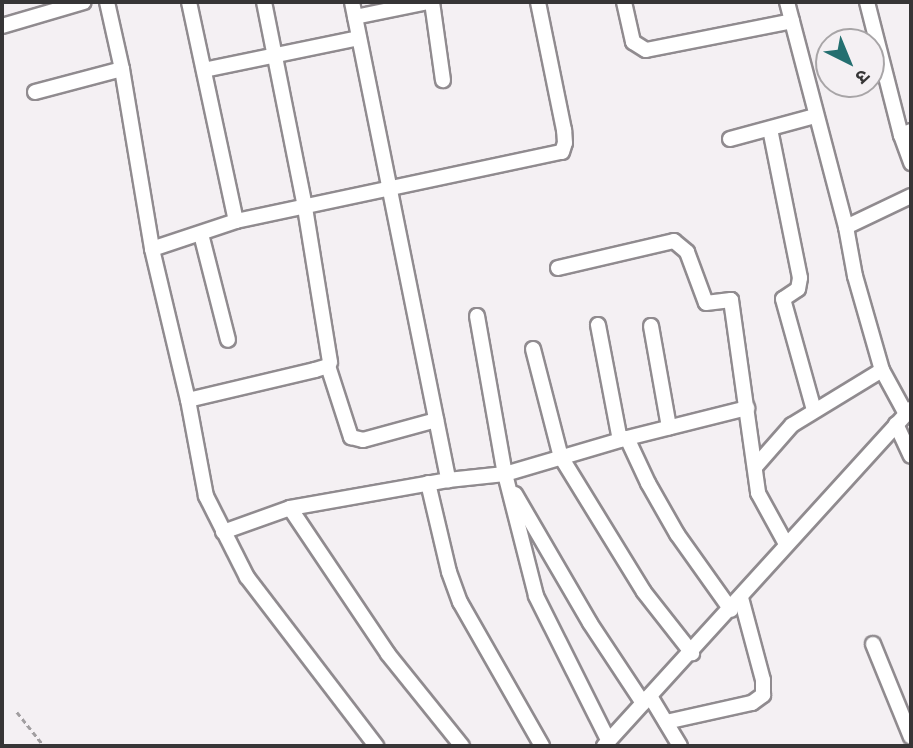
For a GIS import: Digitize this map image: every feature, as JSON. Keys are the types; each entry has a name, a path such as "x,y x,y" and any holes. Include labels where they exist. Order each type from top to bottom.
{"street":[{"path":"2,26 84,2"},
{"path":"107,2 122,69 152,249 188,400 206,496 247,578 376,746"},
{"path":"189,2 236,221"},
{"path":"264,2 305,207 330,362 328,366 351,437 362,440 436,420"},
{"path":"443,80 430,2 354,9 447,480"},
{"path":"152,249 236,221 562,152 565,143 564,130 538,2"},
{"path":"624,2 633,42 646,50 792,21"},
{"path":"804,2 788,4 846,227 855,276 882,370 904,416 911,456"},
{"path":"867,2 906,133 911,163"},
{"path":"204,70 359,38"},
{"path":"35,92 122,69"},
{"path":"730,139 816,116"},
{"path":"770,129 800,278 798,289 783,299 814,410"},
{"path":"846,227 911,196"},
{"path":"201,234 228,340"},
{"path":"558,268 674,241 680,243 687,252 706,303 732,302 761,501 786,544"},
{"path":"477,316 506,479 536,596 606,743 692,653 786,544 904,416"},
{"path":"598,325 623,439 677,534 730,610"},
{"path":"651,326 668,427"},
{"path":"533,349 561,457 643,592 692,653"},
{"path":"188,400 328,366"},
{"path":"755,467 792,425 882,370"},
{"path":"223,532 290,508 447,480 506,479 561,457 747,408"},
{"path":"506,479 590,623 666,722 681,746"},
{"path":"428,483 449,572 460,601 542,746"},
{"path":"290,508 388,653 462,746"},
{"path":"666,722 752,703 763,695 763,680 741,598"},
{"path":"873,644 911,737"}],"path":[{"path":"17,712 44,746"}]}
